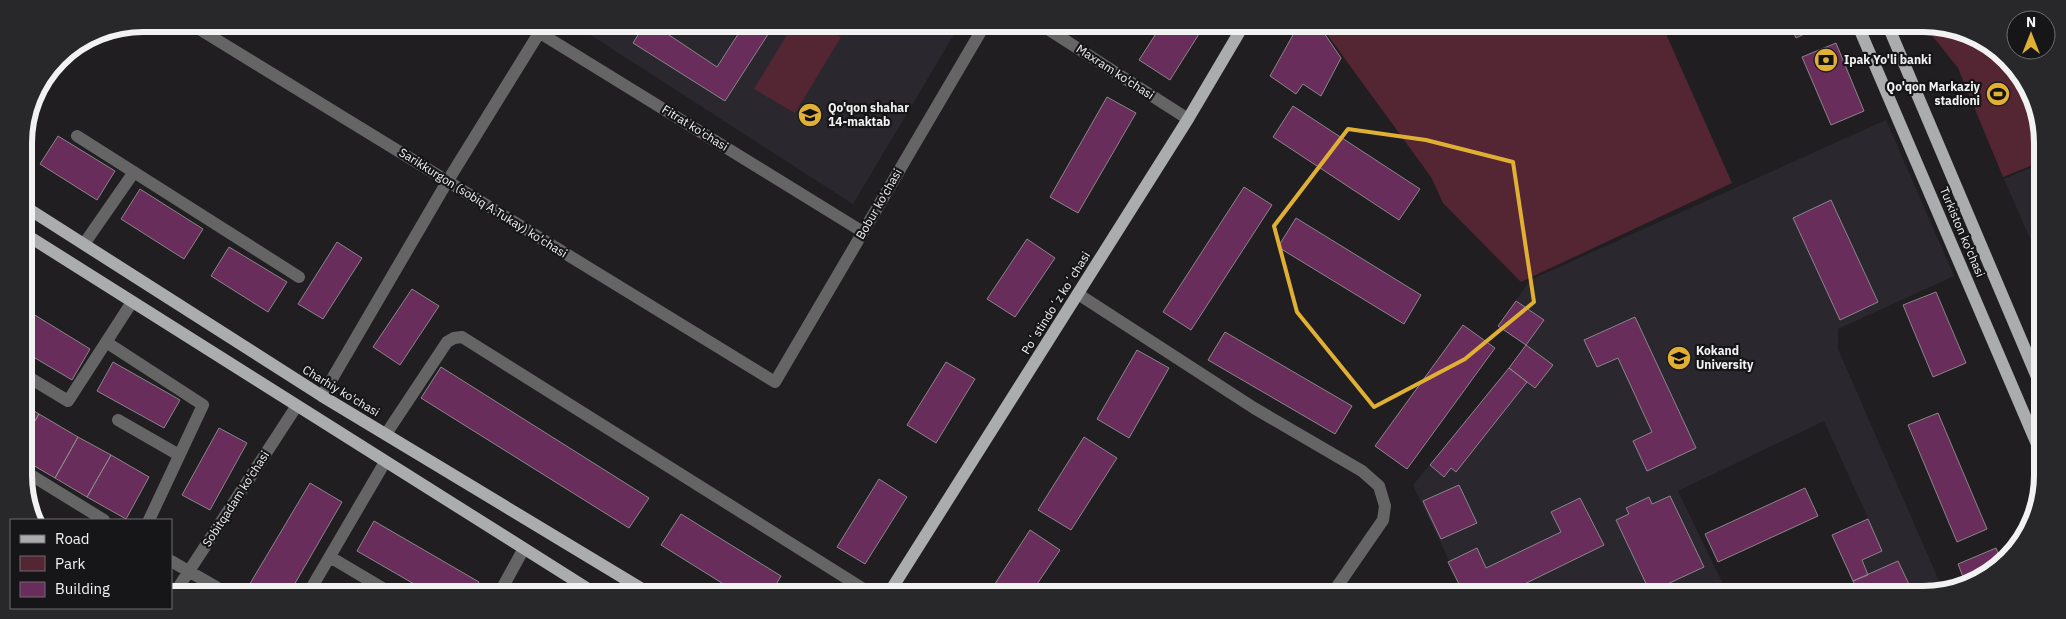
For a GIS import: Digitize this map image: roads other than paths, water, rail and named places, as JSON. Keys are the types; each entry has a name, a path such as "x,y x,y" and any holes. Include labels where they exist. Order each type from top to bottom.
{"main road":[{"name":"Poʻstindoʻz koʻchasi","path":"893,586 1188,119 1239,32"},
{"name":"Turkiston ko'chasi","path":"1861,32 2034,440"},
{"name":"Turkiston ko'chasi","path":"1891,32 2034,370"},
{"name":"Charhiy ko'chasi","path":"33,212 322,396 637,586"},
{"path":"33,239 582,586"}],"street":[{"name":"Maxram ko'chasi","path":"1052,32 1188,119"},
{"name":"Sarikkurgon (sobiq A.Tukay) ko'chasi","path":"206,33 775,382"},
{"path":"322,396 448,182 539,33"},
{"name":"Fitrat ko'chasi","path":"550,33 863,232"},
{"name":"Bobur ko'chasi","path":"775,382 980,33"},
{"path":"77,136 299,277"},
{"path":"84,244 134,172"},
{"path":"1078,294 1254,408 1362,470 1380,486 1385,506 1383,520 1338,586"},
{"path":"32,380 68,402 132,302"},
{"path":"386,434 447,342 454,338 462,337 859,586"},
{"path":"106,342 203,404 149,519"},
{"name":"Sobitqadam ko'chasi","path":"179,586 296,407"},
{"path":"118,420 179,455"},
{"path":"313,586 385,462"},
{"path":"32,476 102,519"},
{"path":"503,586 523,550"},
{"path":"330,557 379,586"},
{"path":"172,562 212,586"}],"place":[{"name":"Ipak Yo'li banki","path":"1826,60"},
{"name":"Qo'qon Markaziy stadioni","path":"1998,94"},
{"name":"Qo'qon shahar 14-maktab","path":"810,115"},
{"name":"Kokand University","path":"1679,358"}]}
